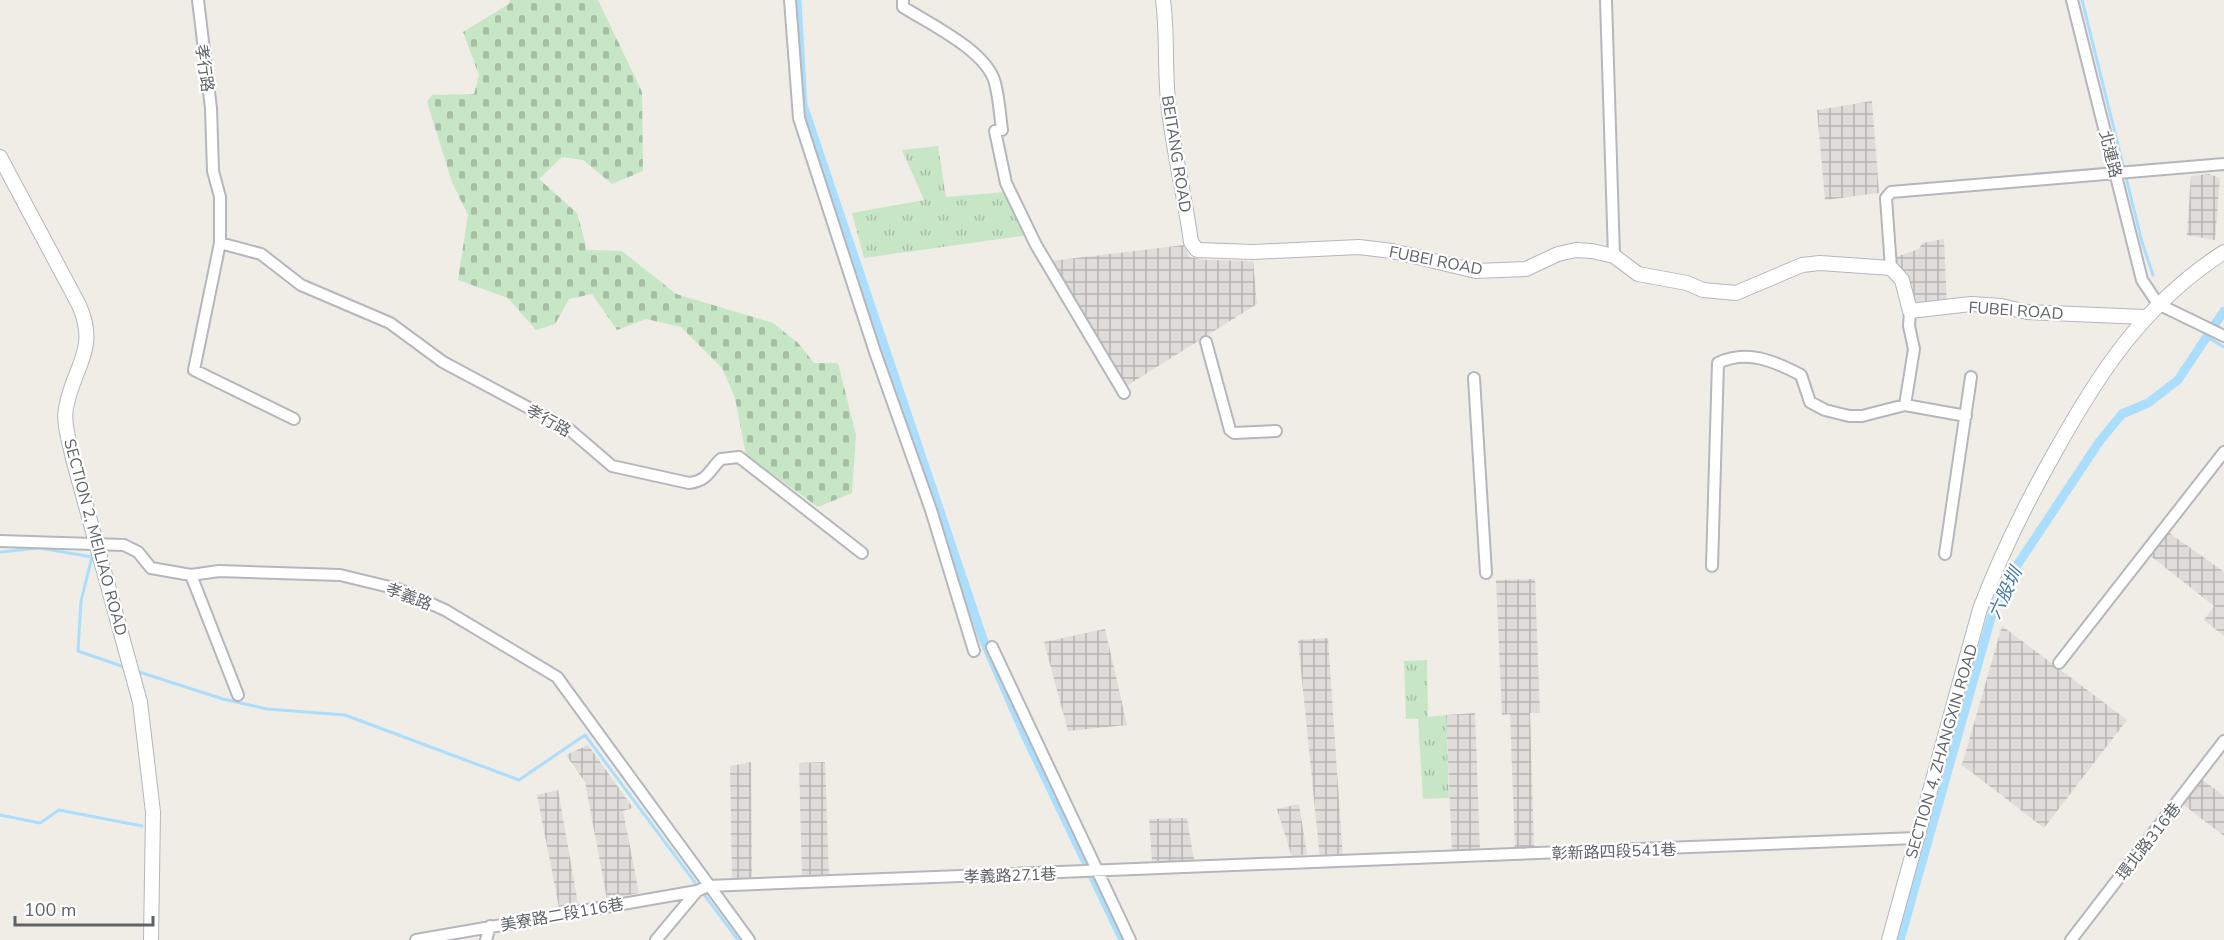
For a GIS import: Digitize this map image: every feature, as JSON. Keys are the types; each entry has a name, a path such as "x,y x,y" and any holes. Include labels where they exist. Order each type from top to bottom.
{"street":[{"name":"孝行路","path":"198,0 211,108 213,171 220,197 220,243 194,370 294,419"},
{"path":"790,0 799,118 875,352 931,510 974,651"},
{"path":"903,0 903,7 976,54 995,81 1006,183 1031,235 1124,393"},
{"name":"BEITANG ROAD","path":"1163,0 1168,34 1166,78 1169,111 1191,242 1197,250 1253,252"},
{"path":"1606,0 1614,256"},
{"name":"北連路","path":"2072,0 2142,280 2158,304"},
{"name":"SECTION 2, MEILIAO ROAD","path":"0,157 79,305 85,322 85,356 65,410 73,459 140,702 148,751 155,848 151,940"},
{"path":"1905,405 1914,349 1909,326 1910,311 1902,280 1891,268 1886,198 1891,192 2224,164"},
{"name":"孝行路","path":"220,243 261,254 302,285 390,323 443,362 570,430 612,466 625,471 689,483 701,482 708,477 722,459 739,457 862,553"},
{"name":"FUBEI ROAD","path":"1253,252 1359,247 1392,251 1476,271 1526,269 1558,254 1576,250 1614,256 1638,274 1687,283 1703,290 1736,293 1802,265 1820,262 1891,268"},
{"name":"SECTION 4, ZHANGXIN ROAD","path":"1889,940 1980,609 2000,558 2030,497 2098,378 2145,317 2158,304 2188,277 2224,252"},
{"name":"FUBEI ROAD","path":"1910,311 1971,304 2001,306 2027,312 2145,317"},
{"path":"2158,304 2223,334"},
{"path":"1206,342 1230,430 1234,434 1276,431"},
{"path":"1712,566 1718,363 1735,357 1773,361 1801,375 1810,402 1825,410 1849,416 1862,416 1905,405 1966,416"},
{"path":"1945,554 1971,377"},
{"path":"1474,378 1486,573"},
{"path":"2059,663 2224,452"},
{"name":"孝義路","path":"0,541 124,545 138,552 151,568 191,575 219,571 340,575 398,589 445,610 557,677 590,719 702,889 749,940"},
{"path":"191,575 238,694"},
{"path":"992,647 1130,940"},
{"name":"環北路316巷","path":"2071,940 2224,741"},
{"name":"彰新路四段541巷","path":"1312,863 1916,838"},
{"name":"孝義路271巷","path":"702,889 1312,863"},
{"path":"656,940 702,889"},
{"name":"美寮路二段116巷","path":"416,940 702,889"},
{"path":"486,940 490,926"}],"shaded area":[{"path":"1872,101 1879,193 1825,200 1817,110"},
{"path":"2209,174 2220,178 2215,240 2187,235 2191,176"},
{"path":"1944,239 1947,309 1915,309 1890,259 1919,249 1922,243"},
{"path":"1185,245 1189,257 1207,260 1253,261 1257,304 1128,385 1123,384 1051,261"},
{"path":"2168,532 2224,572 2224,636 2204,620 2214,606 2148,554"},
{"path":"1535,579 1540,713 1530,713 1534,850 1515,851 1510,714 1502,715 1496,580"},
{"path":"2002,626 2127,720 2044,828 1962,765"},
{"path":"1105,629 1127,725 1068,731 1044,642"},
{"path":"1328,638 1343,860 1320,859 1298,640"},
{"path":"1475,713 1480,852 1452,853 1446,715"},
{"path":"588,745 633,808 623,811 639,893 607,899 585,782 566,755"},
{"path":"751,762 752,879 732,879 730,766"},
{"path":"825,762 829,878 802,877 799,763"},
{"path":"2199,777 2224,796 2224,836 2180,802"},
{"path":"558,790 578,904 559,907 537,795"},
{"path":"1299,804 1307,854 1292,857 1277,809"},
{"path":"1187,818 1194,861 1152,861 1149,819"}],"green space":[{"path":"510,0 598,0 642,92 643,171 612,184 583,160 562,157 539,179 577,213 587,250 622,251 676,294 773,323 798,343 814,363 838,363 856,435 852,493 818,507 746,455 735,398 722,368 681,327 646,319 617,330 592,294 569,299 555,324 536,330 508,298 458,280 468,215 452,182 427,102 432,95 474,94 479,75 463,32 509,4"},
{"path":"938,146 946,197 1006,192 1029,235 864,258 852,213 924,200 902,150"},
{"path":"1427,660 1428,717 1446,715 1449,798 1423,799 1418,719 1406,719 1404,661"}],"waterway":[{"path":"797,0 803,105 983,639 1025,735 1123,940"},
{"path":"2082,0 2142,242 2153,275"},
{"name":"六股圳","path":"1900,940 1993,611 2012,573 2099,442 2122,414 2148,403 2178,380 2224,311"},
{"path":"2207,337 2224,347"},
{"path":"0,552 40,548 92,557 81,601 78,651 127,668"},
{"path":"136,671 223,699 267,709 345,715 519,780 585,735 738,940"},
{"path":"0,815 40,823 59,810 142,826"}]}
